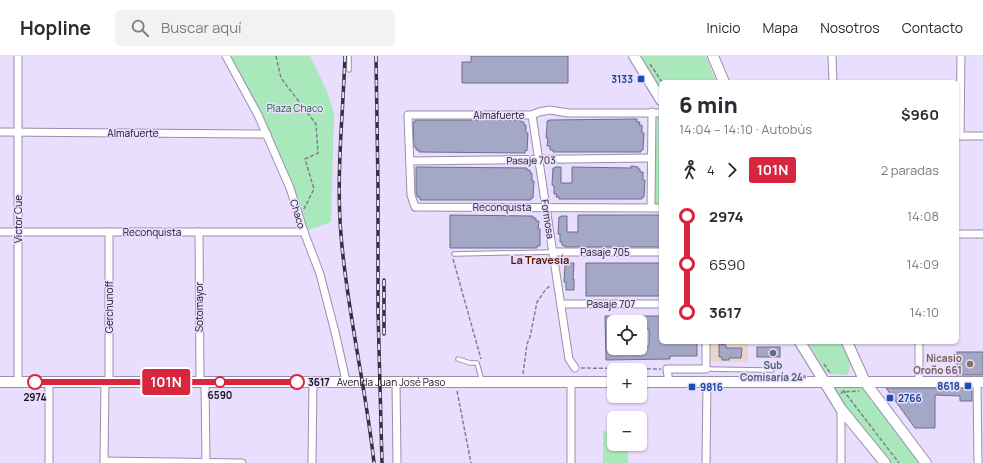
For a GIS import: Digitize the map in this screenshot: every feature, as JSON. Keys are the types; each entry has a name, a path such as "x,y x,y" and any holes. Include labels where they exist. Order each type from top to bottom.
{"main road":[{"path":"634,56 659,97"},
{"path":"713,56 723,80"},
{"path":"801,344 823,382 841,409 885,463"},
{"path":"848,344 865,382 926,463"},
{"name":"Avenida Juan José Paso","path":"0,382 607,382"},
{"path":"647,382 980,382"}],"street":[{"name":"Victor Cue","path":"18,56 18,382"},
{"name":"Chaco","path":"226,56 258,115 290,188 299,218 320,274 346,381"},
{"path":"832,56 833,80"},
{"path":"961,56 959,136 983,136"},
{"name":"Almafuerte","path":"410,161 408,115 532,115 550,110 568,113 659,113"},
{"path":"651,208 652,112"},
{"name":"Formosa","path":"532,115 569,359 575,368"},
{"name":"Almafuerte","path":"0,132 266,134"},
{"name":"Pasaje 703","path":"410,161 651,158"},
{"name":"Reconquista","path":"410,161 411,195 415,207 659,208"},
{"name":"Reconquista","path":"0,232 304,232"},
{"name":"Gerchunoff","path":"104,462 107,382 109,232"},
{"name":"Sotomayor","path":"199,232 202,382 206,463"},
{"path":"959,234 983,234"},
{"name":"Pasaje 705","path":"553,252 659,252"},
{"name":"Pasaje 707","path":"561,304 659,304"},
{"path":"669,382 667,369 706,369 706,344"},
{"path":"919,344 919,382"},
{"path":"312,381 312,463"},
{"path":"396,381 397,463"},
{"path":"571,381 571,463"},
{"path":"49,382 49,463"},
{"path":"706,463 707,382"},
{"path":"978,463 980,382"},
{"path":"841,409 841,463"},
{"path":"104,462 242,463"}],"lane":[{"path":"349,70 350,56"},
{"name":"Pasaje 705","path":"454,254 553,252"},
{"path":"458,359 470,363 477,363 482,381"},
{"path":"706,369 772,370"}],"path":[{"path":"276,56 281,78 316,124 318,153 305,159 314,189 299,218"},
{"path":"649,62 661,80"},
{"path":"454,254 453,259 482,362 477,363"},
{"path":"522,381 527,344 530,337 536,302 546,290 557,281"},
{"path":"575,368 667,369"},
{"path":"455,381 471,463"},
{"path":"839,397 842,392 859,392"},
{"path":"844,392 899,463"}],"shaded area":[{"path":"710,344 748,344 748,362 714,362 711,359"}],"green space":[{"name":"Plaza Chaco","path":"226,56 310,56 327,91 334,113 331,222 304,232 290,188"},
{"path":"638,56 706,56 715,80 659,80 659,91"},
{"path":"659,116 659,204 655,204 657,117"},
{"path":"809,344 841,344 850,363 847,375 829,374 826,372"},
{"path":"823,382 865,382 926,463 885,463"},
{"path":"603,431 607,431 607,451 628,451 628,463 603,463"}],"building":[{"path":"471,56 568,56 568,83 462,83 462,62 471,62"},
{"path":"637,119 637,122 640,122 639,125 642,125 642,133 644,133 643,150 641,150 641,152 553,152 553,150 550,150 550,146 547,146 547,121 549,120"},
{"path":"415,120 521,120 521,122 524,122 524,125 526,125 526,133 528,133 527,151 525,150 525,153 419,152 419,150 416,150 416,147 414,147 413,122 415,122"},
{"path":"631,166 638,167 640,172 643,172 643,180 645,180 644,197 642,197 642,199 559,199 559,197 556,197 557,194 554,194 554,186 552,185 553,168 555,167 561,167 561,183 572,183 572,167 631,168"},
{"path":"416,167 527,168 527,170 530,170 530,173 532,173 532,181 534,181 533,198 531,198 531,200 420,200 420,197 417,197 416,194"},
{"path":"450,215 533,216 533,218 536,218 536,221 539,221 538,229 540,229 540,246 537,246 537,248 450,248"},
{"path":"578,215 659,215 659,247 565,247 562,245 562,242 560,242 560,234 558,234 559,217 567,216 567,232 578,232"},
{"path":"567,263 574,263 574,290 566,290 566,282 564,282 565,265 567,265"},
{"path":"586,263 659,263 659,296 586,296"},
{"path":"605,316 607,316 607,355 647,355 647,346 649,346 649,329 647,329 647,316 659,316 659,344 697,344 697,356 670,356 670,359 606,360"},
{"path":"719,344 726,345 726,348 742,348 741,358 729,358 729,360 722,360 722,357 719,357"},
{"path":"757,347 780,347 780,357 757,357"},
{"name":"Nicasio Oroño 661","path":"957,352 983,352 983,375 957,375"},
{"path":"886,388 972,388 972,401 960,401 960,396 935,395 935,428 915,428"}],"railway":[{"path":"345,56 339,190 341,235 348,292 371,435 374,463"},
{"path":"376,56 378,310 382,463"},
{"path":"384,280 384,334"}],"bus line":[{"name":"101N","path":"35,382 297,382"}],"place":[{"name":"3133","path":"641,79"},
{"name":"Sub Comisaría 24ª","path":"773,353"},
{"name":"Nicasio Oroño 661","path":"970,364"},
{"name":"2974","path":"35,382"},
{"name":"6590","path":"220,382"},
{"name":"3617","path":"297,382"},
{"name":"8618","path":"968,386"},
{"name":"9816","path":"692,387"},
{"name":"2766","path":"890,398"}],"district":[{"name":"La Travesía","path":"540,260"}]}
